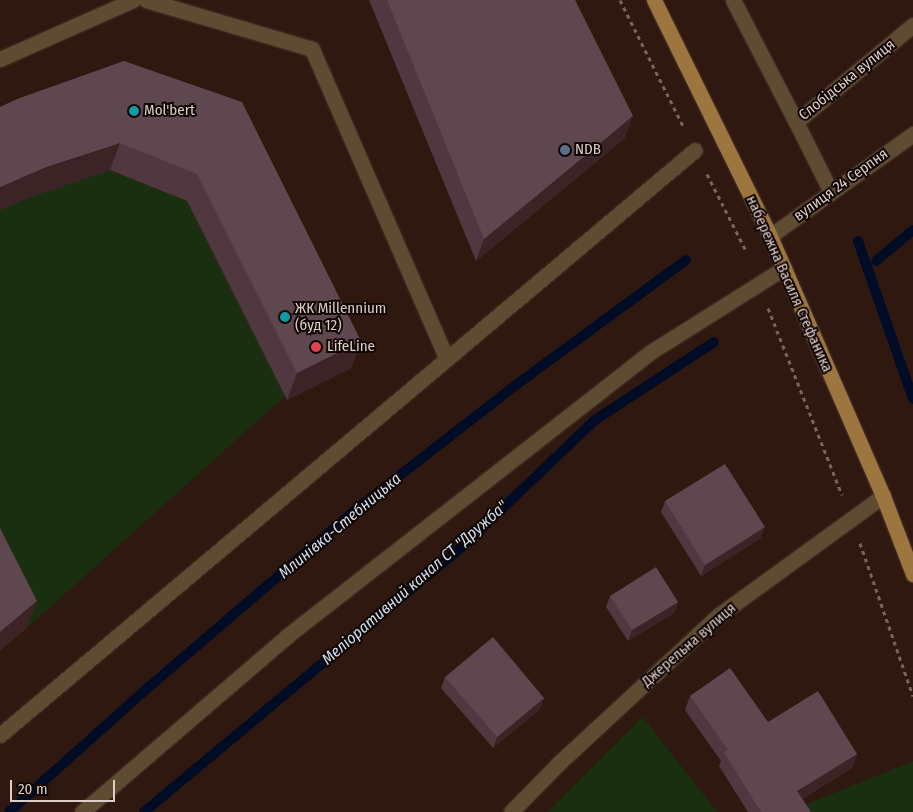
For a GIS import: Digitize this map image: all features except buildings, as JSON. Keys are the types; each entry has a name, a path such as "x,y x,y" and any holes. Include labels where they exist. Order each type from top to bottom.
{"main road":[{"name":"набережна Василя Стефаника","path":"654,0 770,236 883,496 913,574"}],"street":[{"path":"0,59 133,0"},
{"path":"146,0 312,49 447,358"},
{"path":"733,0 796,122"},
{"name":"Слобідська вулиця","path":"831,192 796,122 913,26"},
{"name":"вулиця 24 Серпня","path":"770,236 913,134"},
{"path":"0,736 695,150"},
{"path":"82,812 287,636 649,353 784,268"},
{"name":"Джерельна вулиця","path":"511,812 559,763 719,616 883,496"}],"path":[{"path":"620,0 747,253 852,520 913,696"}],"green space":[{"path":"110,170 187,201 285,396 27,628 0,576 0,210 36,195"},
{"path":"643,717 717,812 547,812"},
{"path":"913,761 913,812 787,812"}],"waterway":[{"path":"876,261 913,230"},
{"path":"858,241 913,399"},
{"name":"Млинівка-Стебницька","path":"9,812 143,692 354,511 516,385 686,260"},
{"name":"Меліоративний канал СТ \"Дружба\"","path":"144,812 462,547 595,420 714,342"}],"place":[{"name":"Mol'bert","path":"134,111"},
{"name":"NDB","path":"565,150"},
{"name":"ЖК Millennium (буд 12)","path":"285,317"},
{"name":"LifeLine","path":"316,347"}]}
